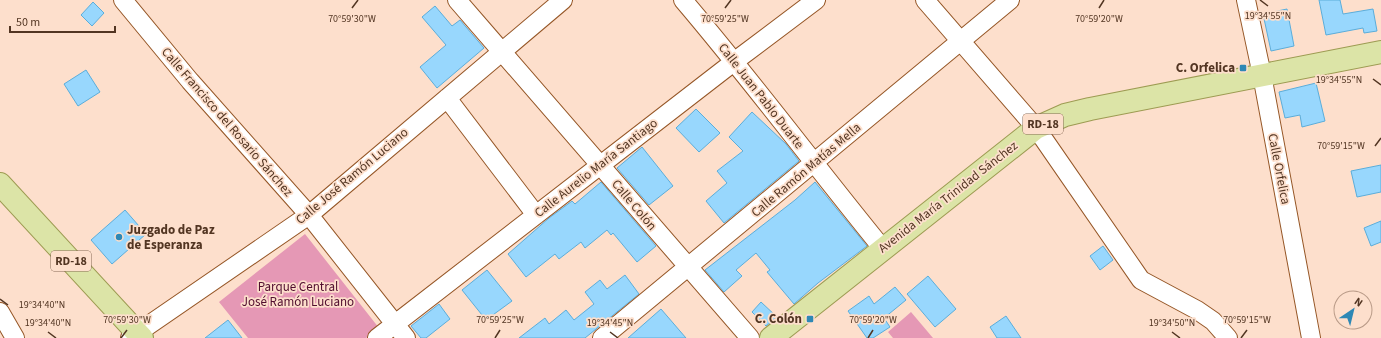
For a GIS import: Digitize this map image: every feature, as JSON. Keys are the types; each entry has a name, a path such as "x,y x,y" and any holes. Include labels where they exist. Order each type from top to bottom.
{"main road":[{"name":"Avenida María Trinidad Sánchez","path":"772,338 1036,128 1071,114 1381,52"},
{"name":"RD-18","path":"0,184 137,336"}],"street":[{"name":"Calle Francisco del Rosario Sánchez","path":"123,0 190,82 309,214 406,338"},
{"name":"Calle Colón","path":"457,0 750,338"},
{"name":"Calle José Ramón Luciano","path":"137,336 309,214 563,0"},
{"name":"Calle Juan Pablo Duarte","path":"683,0 735,61 814,164 883,249"},
{"name":"Calle Aurelio María Santiago","path":"377,338 816,0"},
{"path":"925,0 1036,128 1141,280 1197,310 1213,321 1228,338"},
{"name":"Calle Ramón Matías Mella","path":"602,338 814,164 1010,0"},
{"name":"Calle Orfelica","path":"1246,0 1262,75 1311,338"},
{"path":"447,98 536,215"},
{"path":"0,312 15,338"}],"green space":[{"name":"Parque Central José Ramón Luciano","path":"305,234 379,328 366,338 248,338 219,302"},
{"path":"911,312 933,338 893,338 888,332"}],"building":[{"path":"1319,0 1340,0 1343,14 1373,9 1377,31 1364,33 1363,28 1326,35"},
{"path":"93,2 104,13 92,26 81,15"},
{"path":"435,6 452,26 460,20 484,48 437,88 420,67 446,45 422,17"},
{"path":"1287,9 1294,46 1271,51 1263,14"},
{"path":"86,70 100,92 78,106 64,84"},
{"path":"1316,83 1325,121 1302,127 1300,115 1285,118 1279,92"},
{"path":"696,109 720,133 699,152 676,128"},
{"path":"752,112 786,144 799,161 724,223 706,201 727,183 717,171 743,151 729,137"},
{"path":"642,147 673,186 649,205 617,168"},
{"path":"1381,165 1381,192 1357,197 1351,171"},
{"path":"601,182 656,246 637,262 613,233 611,235 607,230 585,248 581,242 559,259 555,254 526,277 508,254 549,218 572,201 575,204"},
{"path":"815,182 867,246 818,283 794,304 767,272 770,270 756,253 736,270 742,276 724,292 705,270 795,200"},
{"name":"Juzgado de Paz de Esperanza","path":"125,210 146,234 112,264 91,240"},
{"path":"1381,221 1381,242 1371,246 1364,228"},
{"path":"1103,246 1113,260 1100,270 1090,256"},
{"path":"487,270 512,301 486,320 462,290"},
{"path":"625,275 639,294 585,338 519,338 545,318 549,324 566,310 574,320 594,304 585,292 600,280 607,289"},
{"path":"928,276 956,309 935,327 907,294"},
{"path":"895,287 906,300 884,318 890,327 873,338 867,338 848,311 869,296 874,304"},
{"path":"761,302 777,317 766,326 752,312"},
{"path":"439,304 450,319 426,338 421,338 411,326"},
{"path":"661,309 686,338 628,338"},
{"path":"1006,316 1021,338 997,338 990,327"},
{"path":"228,320 242,338 205,338"}],"place":[{"name":"C. Orfelica","path":"1243,68"},
{"name":"Juzgado de Paz de Esperanza","path":"119,237"},
{"name":"C. Colón","path":"810,319"}]}
